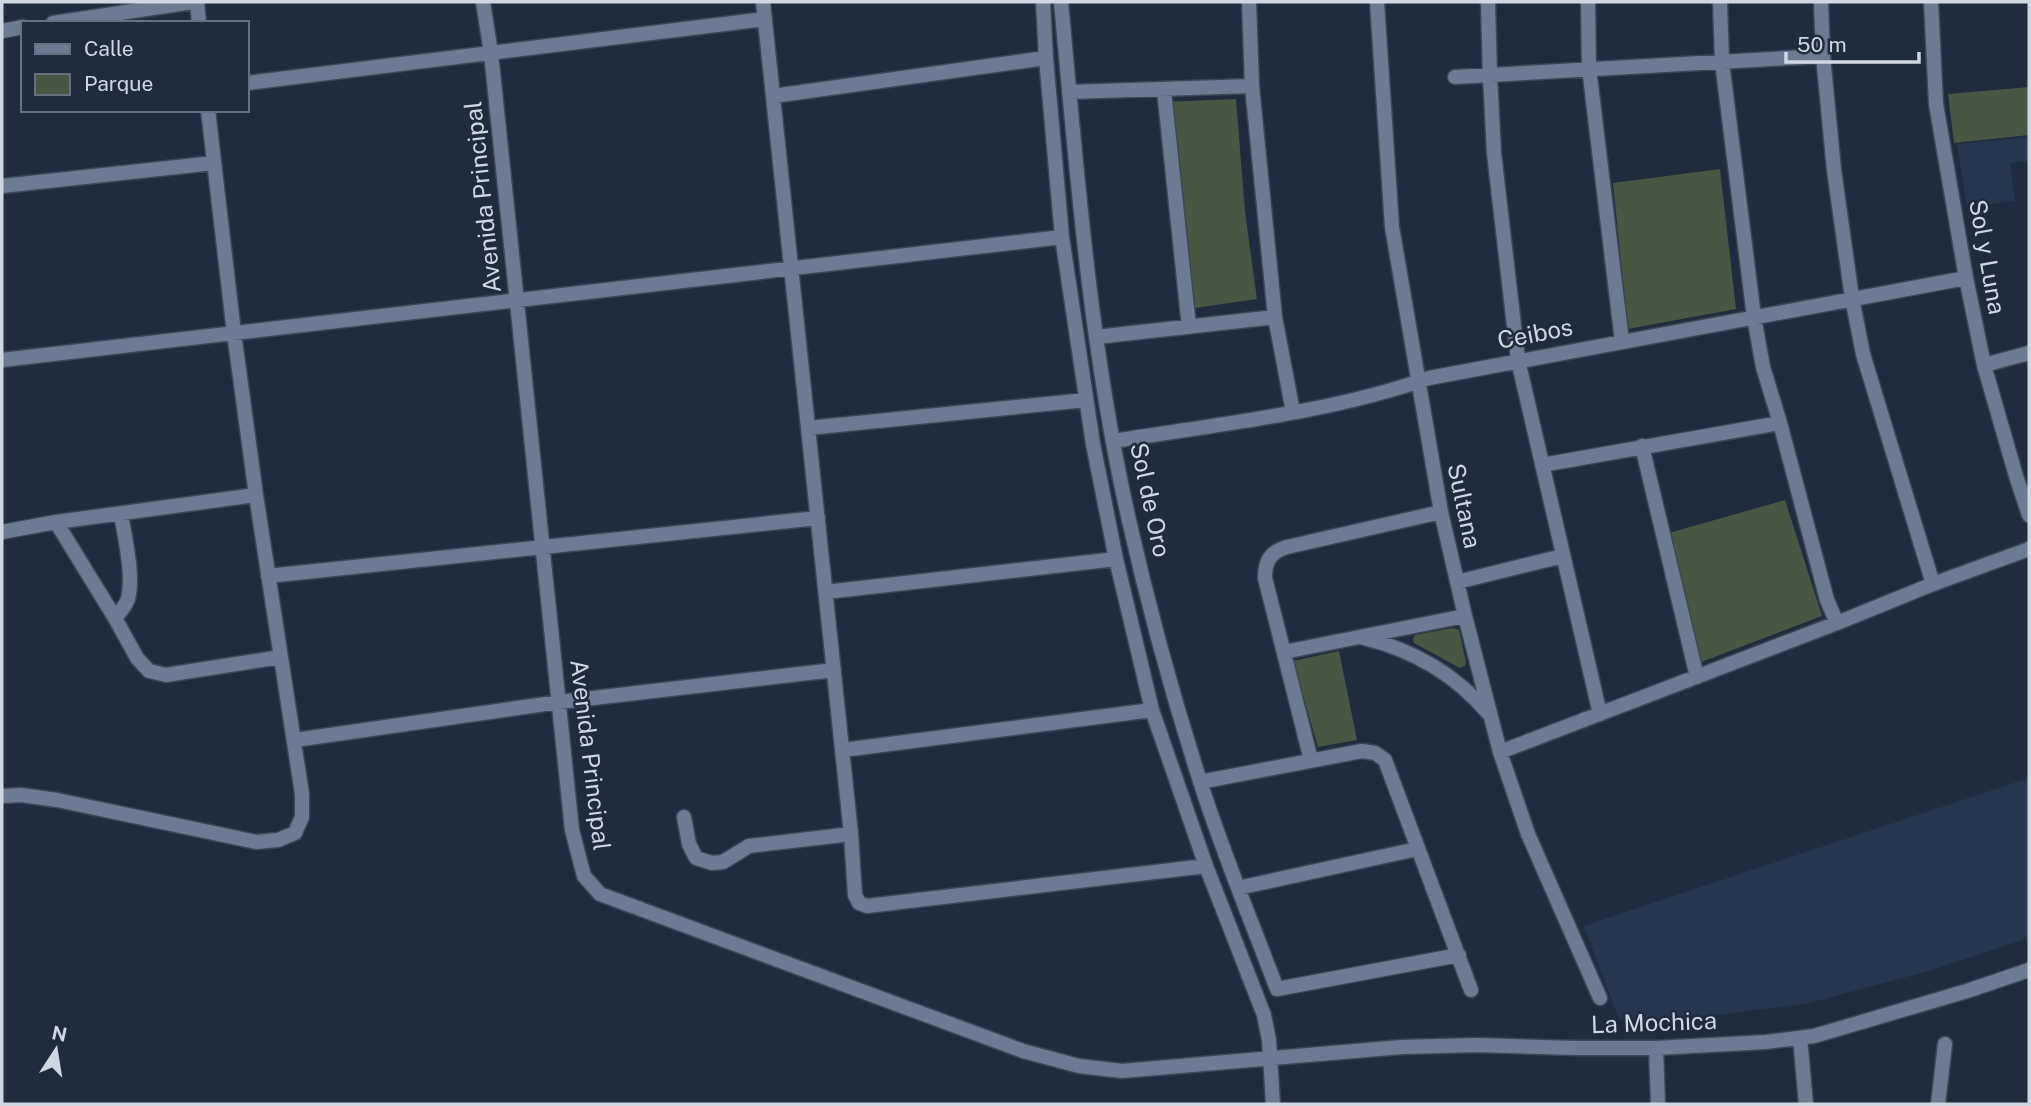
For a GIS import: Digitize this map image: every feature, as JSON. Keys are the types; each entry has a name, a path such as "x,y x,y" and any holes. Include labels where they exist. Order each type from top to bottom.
{"street":[{"path":"67,21 195,2 199,21"},
{"name":"Avenida Principal","path":"483,2 491,53 572,830 584,876 600,894 1023,1051 1079,1066 1122,1071 1270,1059"},
{"path":"763,2 851,834 855,895 859,903 867,906 1206,866"},
{"path":"1043,2 1062,237 1086,400 1116,559 1152,710 1206,866 1264,1015 1269,1040 1273,1104"},
{"name":"Sol de Oro","path":"1061,2 1076,166 1096,337 1138,557 1200,782 1277,989 1459,955"},
{"path":"1249,2 1252,86 1275,317 1293,412"},
{"name":"Sultana","path":"1377,2 1392,227 1441,512 1500,752 1528,834 1600,998"},
{"path":"1488,2 1494,153 1518,360 1600,714"},
{"path":"1588,2 1589,68 1622,341"},
{"path":"1720,2 1722,62 1754,317 1763,366 1827,600 1837,624"},
{"path":"1821,2 1822,56 1834,170 1852,298 1863,354 1933,584"},
{"name":"Sol y Luna","path":"1931,2 1936,104 1966,278 1984,365 2024,483 2029,515"},
{"path":"248,83 765,19"},
{"path":"2,31 21,27"},
{"path":"1455,76 1822,56"},
{"path":"773,96 1046,58"},
{"path":"1069,92 1252,86"},
{"path":"1164,90 1189,327"},
{"path":"2,796 21,795 57,800 256,842 278,840 295,833 302,817 295,740 268,576 234,333 208,112"},
{"path":"2,186 214,163"},
{"path":"2,360 1062,237"},
{"name":"Ceibos","path":"1114,441 1293,412 1518,360 1966,278"},
{"path":"1096,337 1275,317"},
{"path":"1984,365 2029,353"},
{"path":"808,428 1086,400"},
{"path":"1542,465 1780,423"},
{"path":"1642,446 1697,677"},
{"path":"2,531 256,495"},
{"path":"1311,760 1265,578 1269,556 1287,547 1441,512"},
{"path":"115,618 123,610 129,590 128,556 121,514"},
{"path":"268,576 818,518"},
{"path":"56,522 137,658 149,671 166,676 281,657"},
{"path":"1500,752 2029,549"},
{"path":"1457,582 1563,556"},
{"path":"826,592 1116,559"},
{"path":"1284,652 1465,617"},
{"path":"1359,637 1392,645 1430,664 1461,685 1491,717"},
{"path":"295,740 559,702 834,670"},
{"path":"842,750 1152,710"},
{"path":"1200,782 1362,751 1375,753 1385,760 1471,990"},
{"path":"684,817 689,844 696,858 712,863 723,862 749,846 851,834"},
{"path":"1238,888 1417,849"},
{"name":"La Mochica","path":"1270,1059 1402,1047 1476,1045 1656,1048 1814,1037 2029,970"},
{"path":"1800,1038 1806,1104"},
{"path":"1938,1104 1945,1044"},
{"path":"1656,1048 1658,1104"}],"shaded area":[{"path":"2029,137 2029,161 2010,163 2015,201 1967,207 1957,144"},
{"path":"2029,778 2029,938 1932,970 1810,1003 1702,1017 1619,1020 1584,926"}],"green space":[{"path":"2029,87 2029,135 1954,143 1948,94"},
{"path":"1236,99 1245,212 1257,299 1188,309 1165,102"},
{"path":"1720,169 1736,309 1628,329 1613,183"},
{"path":"1785,500 1822,616 1701,662 1669,533"},
{"path":"1453,628 1459,630 1466,662 1465,666 1460,668 1414,643 1415,635"},
{"path":"1339,651 1357,740 1318,747 1293,661"}]}
